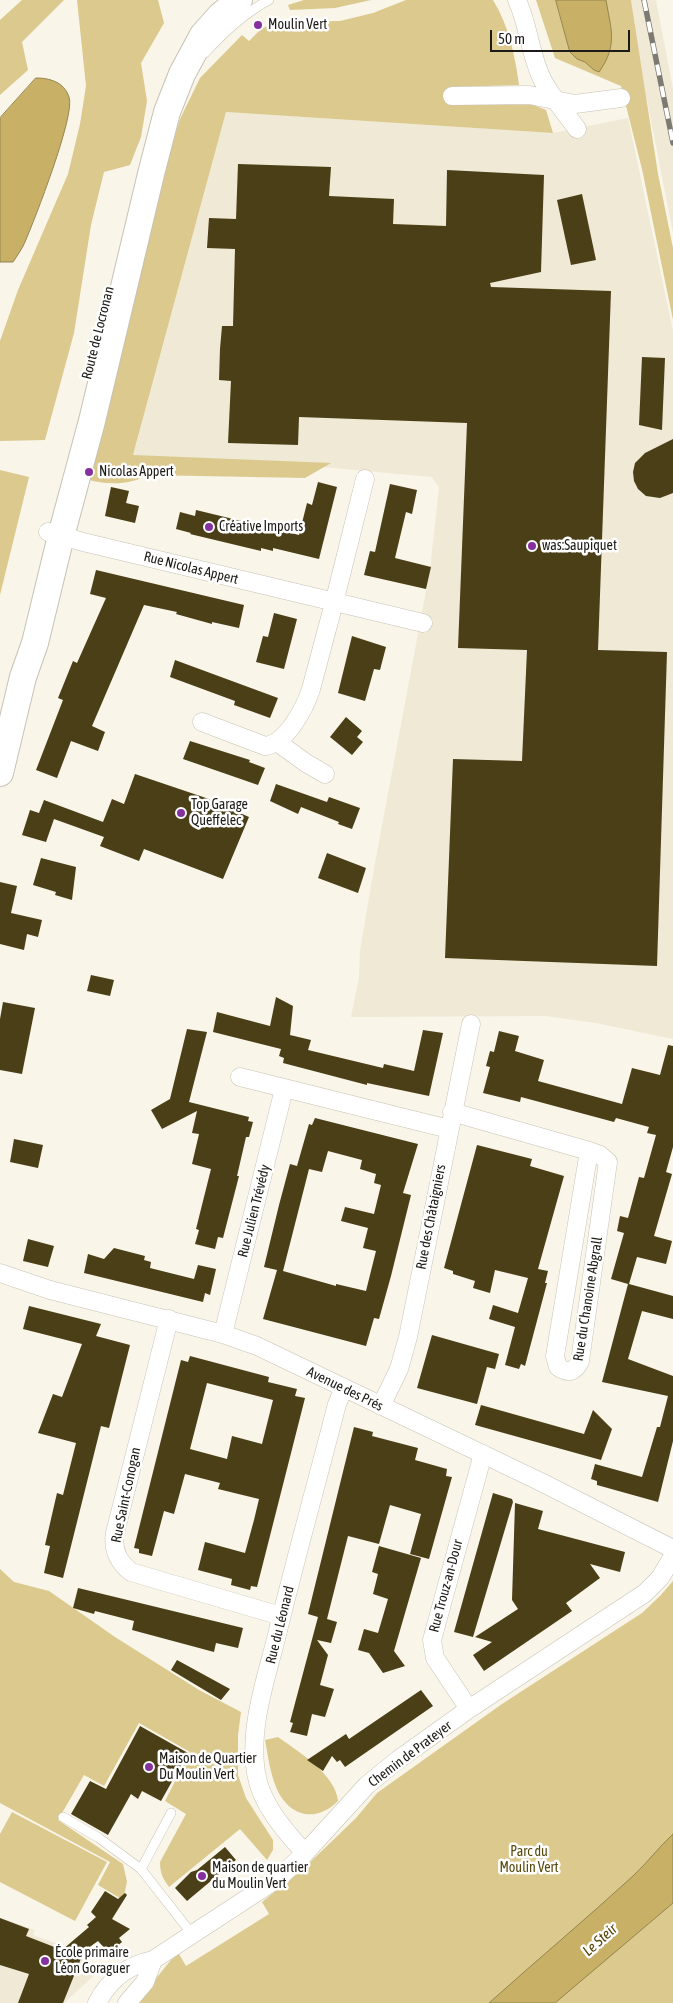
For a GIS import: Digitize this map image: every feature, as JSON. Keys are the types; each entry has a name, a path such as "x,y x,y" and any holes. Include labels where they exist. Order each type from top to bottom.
{"main road":[{"name":"Route de Locronan","path":"0,773 23,677 35,643 54,534 136,176 155,110 172,64 209,0"},
{"name":"Route de Locronan","path":"54,534 99,391 150,174 174,93 189,60 204,35 220,16 239,0"}],"street":[{"path":"517,0 525,20 543,81 554,99 577,128"},
{"path":"452,96 529,95 584,104 621,98"},
{"path":"202,722 265,746 273,745 277,742 294,723 306,702 334,603 365,479"},
{"name":"Rue Nicolas Appert","path":"54,534 334,603 424,623"},
{"path":"277,742 325,774"},
{"name":"Rue des Châtaigniers","path":"381,1406 399,1369 408,1337 471,1024"},
{"path":"240,1077 284,1089 450,1121"},
{"name":"Rue Julien Trévédy","path":"223,1334 284,1089"},
{"name":"Rue du Chanoine Abgrall","path":"450,1121 589,1151 608,1162 580,1361 577,1368 566,1372 558,1367 556,1356 589,1151"},
{"name":"Avenue des Prés","path":"0,1273 50,1290 223,1334 274,1354 483,1454 673,1549"},
{"name":"Rue Saint-Conogan","path":"169,1319 115,1533 114,1550 125,1568 131,1572 281,1616"},
{"name":"Rue du Léonard","path":"305,1853 288,1834 269,1806 259,1782 255,1761 255,1734 281,1616 337,1404 344,1388"},
{"name":"Rue Trouz-an-Dour","path":"470,1709 435,1658 432,1640 483,1454"},
{"name":"Chemin de Prateyer","path":"97,2003 103,1992 117,1977 132,1966 153,1960 280,1877 305,1853 353,1799 381,1773 470,1709 645,1593 660,1578 673,1556"},
{"path":"117,1977 130,2000 146,1982 153,1960"}],"lane":[{"name":"Route de Locronan","path":"174,93 200,58 226,32 255,7 269,0"},
{"path":"141,1869 171,1812"},
{"path":"63,1817 99,1838 141,1869 192,1934"}],"shaded area":[{"path":"631,0 656,0 673,89 673,233 644,85"},
{"path":"226,112 553,133 628,118 673,331 673,1039 596,1023 545,1016 351,1017 359,978 360,950 375,863 430,570 439,487 432,477 310,466 133,456"},
{"name":"École primaire Léon Goraguer","path":"0,1918 35,1930 33,1935 66,1947 102,1968 64,2003 0,2003"}],"green space":[{"path":"22,0 64,0 22,42 28,70 0,95 0,20"},
{"path":"77,0 158,0 164,23 141,63 147,101 141,137 130,165 104,172 91,225 74,333 45,440 0,441 0,341 18,290 68,174 80,124 86,86"},
{"path":"304,0 371,0 335,8 290,10 288,5"},
{"path":"406,0 493,0 499,10 510,41 519,85 450,87 452,102 526,102 546,110 553,133 226,112 133,455 331,463 305,478 148,475 134,481 119,483 89,480 137,265 180,119 200,78 242,35 249,41 260,30 274,22 340,21 373,13"},
{"path":"536,0 631,0 658,174 673,248 673,320 642,169 621,86 555,58"},
{"path":"0,470 29,477 0,595"},
{"path":"0,1569 14,1582 49,1591 115,1637 199,1690 241,1712 238,1735 238,1775 246,1798 273,1840 273,1850 267,1860 240,1829 169,1887 162,1876 160,1862 186,1814 165,1801 190,1752 139,1723 104,1786 84,1775 58,1820 123,1864 127,1882 123,1900 98,1885 110,1862 0,1803"},
{"name":"Parc du Moulin Vert","path":"673,1581 673,2003 136,2003 171,1960 179,1954 186,1966 269,1914 262,1902 304,1868 356,1818 377,1793 502,1704 642,1613"},
{"path":"278,1737 306,1757 324,1773 336,1791 338,1801 320,1813 311,1814 303,1814 288,1805 276,1787 269,1764 265,1740"},
{"path":"12,1812 107,1862 75,1921 0,1882 0,1834"}],"water":[{"path":"556,0 606,0 611,29 611,45 609,54 599,72 577,59 570,52"},
{"path":"36,78 56,82 67,92 69,107 66,124 61,145 24,245 13,262 0,262 0,118"},
{"name":"Le Steir","path":"673,1834 673,1903 555,2003 489,2003 633,1876"}],"building":[{"name":"was:Saupiquet","path":"238,164 331,167 329,196 394,199 393,224 446,226 447,170 544,175 541,272 490,283 491,287 611,291 598,650 667,652 657,966 445,958 453,759 522,761 527,650 458,648 467,423 299,417 298,445 228,443 231,381 219,380 220,349 222,326 233,326 235,249 207,248 209,218 236,219"},
{"path":"582,194 596,260 571,265 557,200"},
{"path":"642,357 665,358 662,430 639,425"},
{"path":"673,439 673,493 660,498 646,496 638,489 634,481 635,463 645,453"},
{"path":"318,482 337,487 319,559 273,548 273,551 261,548 261,551 176,529 180,512 195,516 196,510 299,535 307,503 312,505"},
{"path":"390,484 417,490 412,514 406,512 395,558 431,567 426,589 364,575 370,551 375,552"},
{"path":"111,487 129,491 126,503 139,506 135,523 105,516"},
{"path":"96,570 244,605 239,628 212,622 212,624 176,614 177,612 144,605 92,726 105,732 98,751 71,741 57,778 36,770 63,700 58,698 73,661 77,663 106,598 90,594"},
{"path":"274,613 297,619 284,669 256,662 263,636 268,637"},
{"path":"352,636 386,647 380,670 374,669 365,701 338,693"},
{"path":"175,660 278,698 270,718 234,705 235,701 170,677"},
{"path":"346,717 362,731 357,737 363,742 352,755 330,737"},
{"path":"190,741 250,760 249,762 265,768 258,785 183,759"},
{"path":"135,774 206,798 249,817 223,879 144,849 139,861 100,846 104,837 54,819 46,842 22,835 30,810 39,813 44,800 103,822 112,799 124,804"},
{"path":"276,784 327,802 329,797 360,808 352,829 301,807 298,814 270,801"},
{"path":"327,853 366,868 358,893 318,878"},
{"path":"41,858 76,867 72,900 55,895 56,892 33,885"},
{"path":"0,882 17,886 11,913 42,920 38,937 27,934 24,950 0,944"},
{"path":"91,975 114,980 110,996 87,991"},
{"path":"276,997 293,1006 290,1035 311,1040 308,1050 383,1068 384,1064 414,1071 423,1030 443,1033 429,1096 367,1083 367,1085 283,1063 284,1058 279,1056 281,1049 213,1032 217,1012 270,1026"},
{"path":"3,1002 35,1008 22,1074 0,1070 0,1019"},
{"path":"187,1029 207,1032 189,1102 249,1117 248,1121 253,1122 249,1137 246,1137 237,1176 239,1176 223,1238 218,1237 215,1249 195,1244 199,1230 196,1229 211,1169 192,1164 199,1134 192,1133 197,1111 162,1129 151,1110 170,1099"},
{"path":"499,1031 519,1036 515,1051 544,1060 538,1081 622,1104 632,1068 660,1075 668,1045 673,1046 673,1147 666,1172 672,1174 654,1236 672,1241 666,1264 637,1257 629,1284 673,1296 673,1319 642,1311 628,1359 673,1376 673,1441 658,1502 597,1485 597,1481 591,1479 595,1464 642,1477 657,1427 660,1427 668,1396 602,1382 628,1284 611,1279 624,1233 617,1231 620,1216 628,1218 639,1177 644,1178 656,1135 647,1133 649,1127 616,1118 614,1122 521,1097 520,1102 483,1093 490,1067 486,1066 490,1051 494,1052"},
{"path":"315,1118 418,1144 403,1193 411,1195 391,1276 379,1319 374,1318 366,1346 263,1319 277,1270 264,1267 279,1205 290,1164 297,1166 309,1124 312,1125","holes":["328,1151 362,1160 360,1169 376,1174 374,1183 381,1185 374,1214 345,1207 341,1221 368,1228 363,1248 376,1251 366,1291 336,1284 336,1286 283,1271 309,1169 322,1172"]},
{"path":"14,1139 43,1145 38,1168 10,1162"},
{"path":"477,1145 532,1159 530,1166 564,1176 538,1269 548,1271 545,1283 547,1283 525,1366 521,1364 519,1369 505,1365 515,1327 489,1319 493,1305 518,1313 528,1278 495,1270 490,1293 473,1288 475,1281 453,1274 453,1271 444,1268"},
{"path":"28,1239 54,1246 48,1267 23,1261"},
{"path":"114,1248 145,1256 144,1260 151,1262 150,1268 194,1279 198,1265 216,1269 210,1295 205,1293 203,1302 84,1273 88,1254 104,1259"},
{"path":"29,1306 101,1324 96,1336 130,1345 109,1428 101,1426 63,1578 44,1573 50,1546 45,1545 57,1493 63,1495 76,1443 38,1433 53,1394 62,1397 82,1344 23,1329"},
{"path":"432,1335 499,1354 495,1369 487,1367 477,1404 417,1388"},
{"path":"190,1356 269,1377 268,1382 297,1389 295,1396 305,1398 257,1587 251,1586 250,1590 231,1585 232,1579 198,1570 205,1542 245,1553 254,1520 259,1499 218,1489 220,1483 185,1474 174,1514 164,1511 152,1556 139,1553 139,1549 134,1548 181,1360 188,1362","holes":["207,1383 273,1400 262,1444 232,1436 227,1459 190,1449"]},
{"path":"481,1405 584,1434 593,1410 612,1429 601,1460 475,1425"},
{"path":"354,1427 373,1432 372,1436 418,1448 415,1460 447,1469 446,1476 452,1477 429,1559 410,1554 421,1514 390,1505 379,1544 348,1536 327,1619 337,1622 331,1643 317,1640 328,1655 320,1685 334,1689 325,1717 312,1714 307,1736 290,1732 293,1723 290,1722 318,1617 308,1614"},
{"path":"493,1493 512,1499 513,1502 473,1637 454,1632"},
{"path":"515,1503 543,1511 538,1529 625,1552 620,1572 590,1564 600,1578 566,1603 572,1611 484,1671 473,1655 492,1642 475,1637 518,1609 512,1600"},
{"path":"379,1546 421,1558 394,1651 405,1666 383,1673 369,1653 358,1650 364,1629 378,1633 388,1599 373,1594 378,1574 372,1572"},
{"path":"78,1588 243,1628 238,1648 216,1643 214,1652 132,1630 134,1621 95,1611 94,1614 73,1608"},
{"path":"177,1660 230,1689 221,1700 171,1670"},
{"path":"421,1690 433,1706 345,1767 340,1760 337,1762 332,1756 323,1771 307,1760 346,1734 349,1739"},
{"name":"Maison de Quartier Du Moulin Vert","path":"140,1726 188,1753 161,1801 142,1791 138,1799 131,1794 108,1835 71,1814 90,1781 106,1789"},
{"name":"Maison de quartier du Moulin Vert","path":"225,1847 236,1860 187,1901 175,1888 191,1872 197,1870"},
{"name":"École primaire Léon Goraguer","path":"105,1891 118,1899 125,1893 127,1895 112,1919 130,1929 119,1938 122,1942 109,1953 98,1941 84,1951 63,2003 18,2003 29,1974 0,1965 0,1918 29,1929 26,1936 62,1950 89,1927 87,1925 96,1917 91,1912"}],"railway":[{"path":"644,0 673,143"}],"place":[{"name":"Moulin Vert","path":"258,25"},
{"name":"Nicolas Appert","path":"89,472"},
{"name":"Créative Imports","path":"209,527"},
{"name":"was:Saupiquet","path":"532,546"},
{"name":"Top Garage Queffelec","path":"181,813"},
{"name":"Maison de Quartier Du Moulin Vert","path":"149,1767"},
{"name":"Maison de quartier du Moulin Vert","path":"202,1876"},
{"name":"École primaire Léon Goraguer","path":"45,1961"}]}
